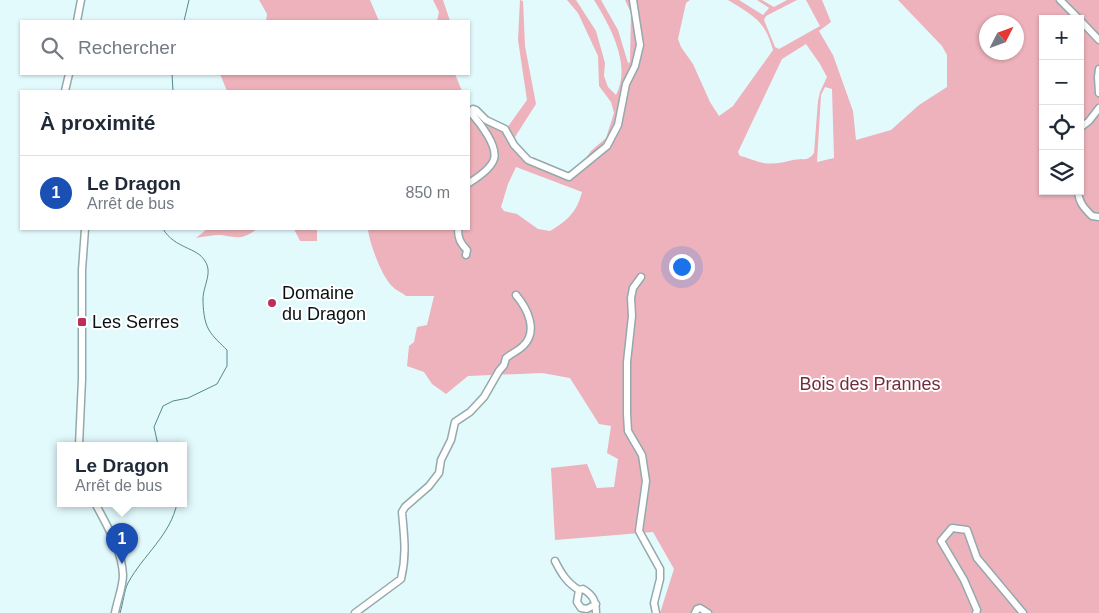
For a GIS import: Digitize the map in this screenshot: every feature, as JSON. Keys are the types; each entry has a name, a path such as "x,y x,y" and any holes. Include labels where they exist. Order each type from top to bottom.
{"street":[{"path":"77,20 81,0"},
{"path":"470,182 489,166 495,154 485,130 472,114 473,109 486,120 505,130 514,145 528,160 569,177 607,146 618,125 626,84 635,66 640,45 633,0"},
{"path":"1060,0 1076,15"},
{"path":"1084,23 1099,40"},
{"path":"1099,69 1099,92"},
{"path":"65,90 68,75"},
{"path":"1084,125 1099,108"},
{"path":"1079,195 1082,206 1092,216 1099,217"},
{"path":"79,442 82,379 82,270 85,230"},
{"path":"458,230 460,243 467,250 466,255"},
{"path":"641,277 633,288 631,298 632,316 627,362 626,414 628,431 642,455 646,481 639,531 660,569 660,580 654,603 656,613"},
{"path":"355,613 401,579 406,544 402,512 405,507 429,486 439,473 442,460 451,440 455,422 470,412 484,397 499,370 504,365 506,358 520,349 529,339 527,309 516,295"},
{"path":"97,507 122,564 123,577 115,613"},
{"path":"976,613 977,610 964,580 941,541 952,528 967,530 977,558 1023,613"},
{"path":"555,561 570,585 591,594 596,604 596,613"},
{"path":"579,590 576,602 581,608 588,609 596,604"},
{"path":"695,613 700,608 708,613"}],"green space":[{"path":"259,0 370,0 379,20 266,20 267,14"},
{"path":"433,0 443,0 450,20 437,20 439,12"},
{"name":"Bois des Prannes","path":"520,0 523,1 525,46 536,104 515,137 516,144 529,158 549,168 567,172 579,167 591,151 606,138 614,113 611,102 599,86 598,56 578,13 567,0 576,0 596,31 605,63 604,76 608,87 616,95 622,71 617,46 594,0 601,0 618,30 628,63 630,62 631,13 625,0 690,0 686,3 678,39 719,116 733,106 773,50 762,25 751,15 728,0 739,0 763,15 769,8 757,0 762,0 774,7 787,0 797,0 766,16 764,20 775,47 779,49 820,26 806,0 822,0 831,22 819,31 833,55 853,111 856,140 891,130 919,105 947,87 947,55 942,46 898,0 1099,0 1099,613 660,613 674,569 653,532 555,540 551,468 587,464 597,488 614,487 618,459 607,453 611,426 599,424 570,378 542,373 468,376 446,394 432,384 424,372 407,366 409,346 414,342 417,327 427,325 434,296 406,296 394,288 385,276 373,251 368,230 470,230 470,106 507,128 527,100 518,40","holes":["806,44 827,77 818,101 814,153 812,156 807,159 796,159 781,163 763,163 740,156 738,152 782,59","825,87 832,89 834,158 817,162 821,95","516,167 582,192 574,210 561,224 550,231 538,229 517,214 504,211 501,207 508,184"]},
{"path":"220,75 455,75 462,90 227,90"},
{"path":"206,230 255,230 243,237 220,235 196,238"},
{"path":"294,230 317,230 317,241 300,241"}],"waterway":[{"path":"184,20 189,0"},
{"path":"172,75 173,90"},
{"path":"157,442 154,427 163,406 173,401 188,398 217,384 227,366 227,350 211,333 205,319 203,294 208,275 205,261 197,253 168,236 164,230"},
{"path":"120,613 128,583 163,535 176,507"}],"place":[{"name":"Domaine du Dragon","path":"272,303"},
{"name":"Les Serres","path":"82,322"},
{"name":"Le Dragon","path":"122,564"}]}
